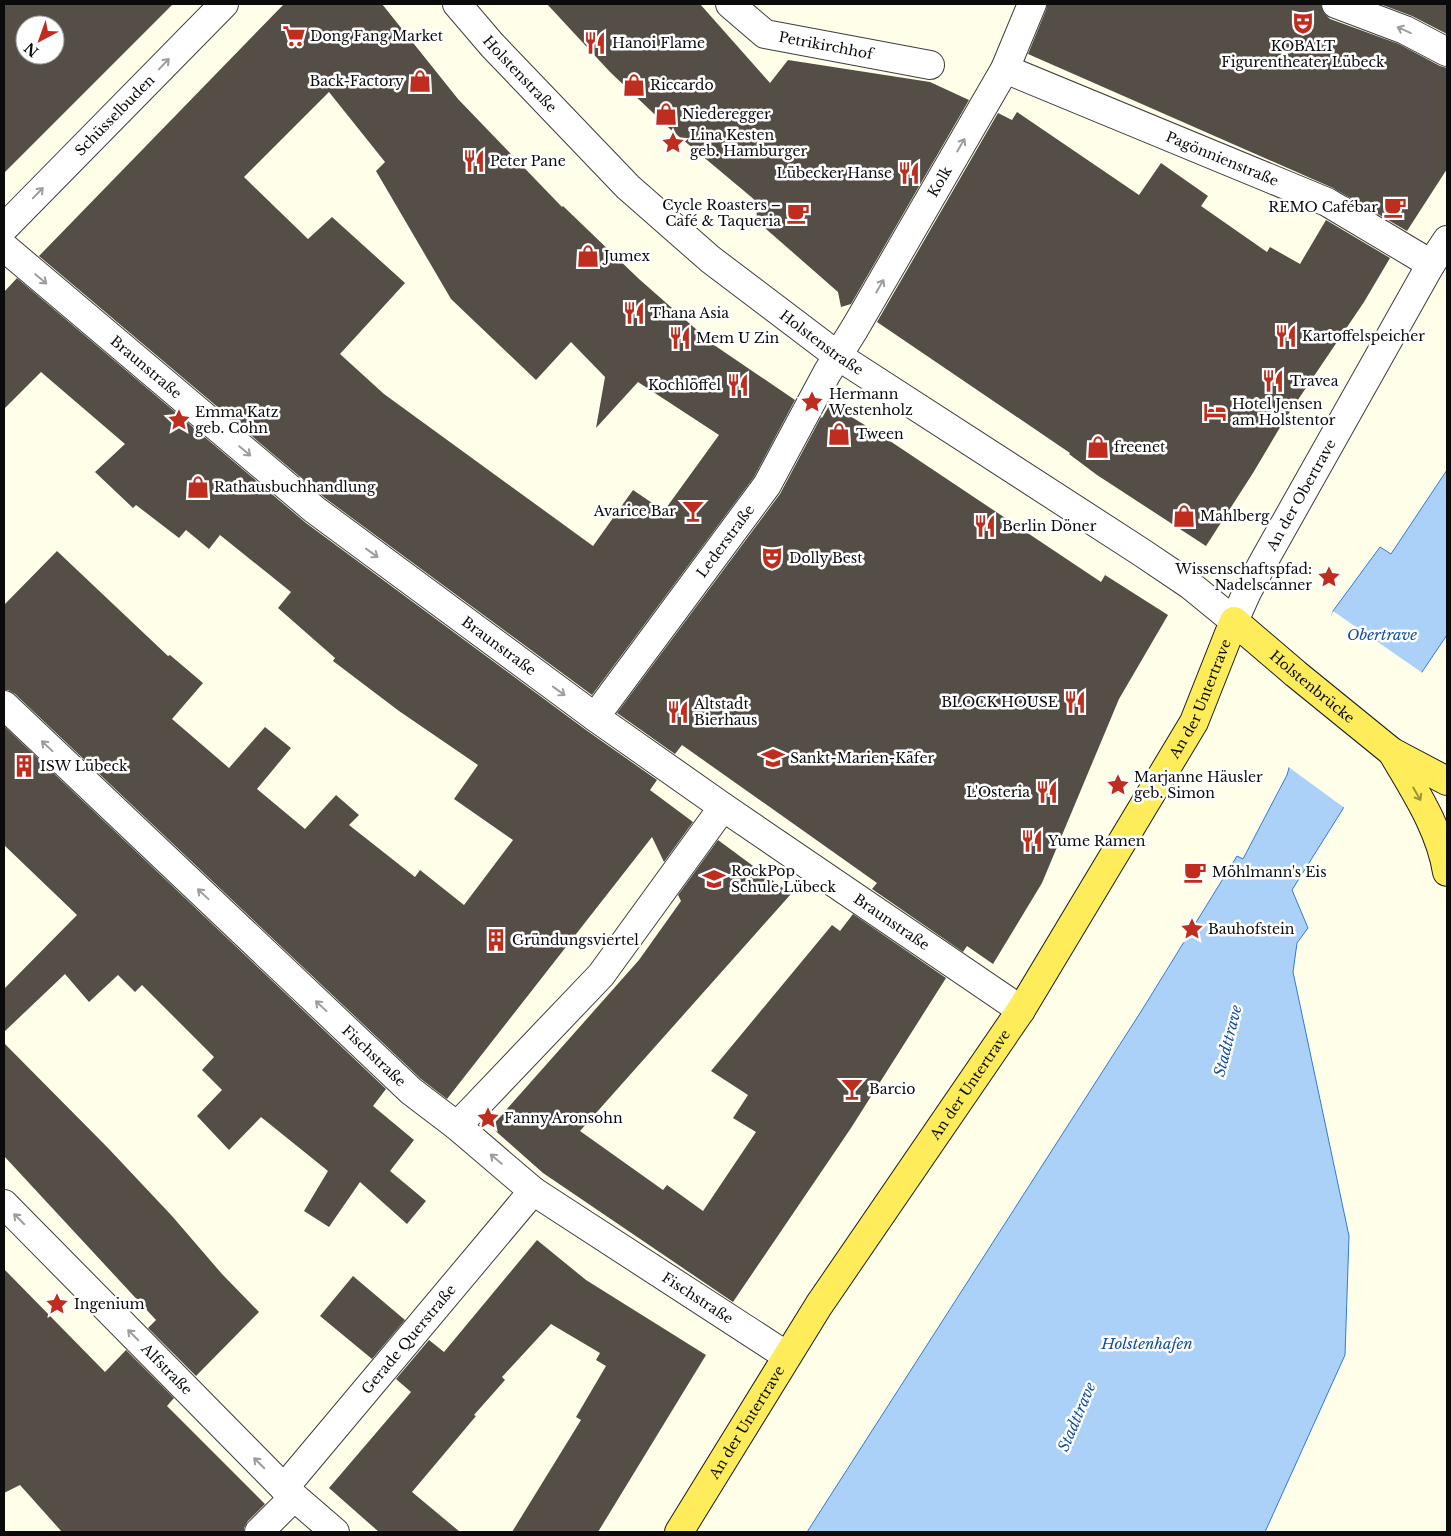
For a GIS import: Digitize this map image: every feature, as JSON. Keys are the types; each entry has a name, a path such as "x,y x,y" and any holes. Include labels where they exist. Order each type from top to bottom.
{"main road":[{"name":"Holstenbrücke","path":"1234,621 1390,750"},
{"name":"An der Untertrave","path":"679,1532 820,1305 1021,1010 1194,722 1234,621"},
{"path":"1390,750 1447,781"},
{"path":"1390,750 1424,806 1445,860 1447,872"}],"street":[{"name":"Schüsselbuden","path":"4,228 224,4"},
{"name":"Holstenstraße","path":"457,4 492,45 628,188 710,260 838,356 1134,547 1190,585 1234,621"},
{"name":"Petrikirchhof","path":"730,4 765,34 930,64"},
{"name":"Kolk","path":"838,356 1005,68 1032,4"},
{"path":"1336,4 1405,30 1447,52"},
{"name":"Pagönnienstraße","path":"1005,68 1327,202 1431,264"},
{"name":"An der Obertrave","path":"1234,621 1265,559 1431,264 1447,240"},
{"name":"Braunstraße","path":"4,247 315,510 595,717 723,807 1021,1010"},
{"name":"Lederstraße","path":"595,717 767,485 838,356"},
{"name":"Fischstraße","path":"4,705 411,1091 457,1126 533,1191 787,1356"},
{"path":"457,1126 601,975 723,807"},
{"name":"Gerade Querstraße","path":"259,1532 533,1191"},
{"name":"Alfstraße","path":"4,1204 289,1493 335,1532"}],"water":[{"name":"Holstenhafen","path":"1447,470 1447,635 1422,672 1341,812 1292,890 1308,928 1297,943 1293,972 1349,1236 1345,1355 1265,1532 807,1532 1142,1010 1237,856 1243,859 1287,775 1333,611 1380,547 1391,554"}],"pier":[{"path":"1333,611 1424,674 1346,809 1287,766 1326,628"}],"building":[{"path":"4,4 173,4 4,173"},
{"path":"284,4 382,4 458,99 562,207 639,279 714,345 795,400 754,477 592,695 325,498 39,256","holes":["329,92 385,162 376,171 451,299 536,380 571,342 605,377 596,428 638,382 719,435 664,511 633,490 593,546 384,394 340,354 405,283 332,217 308,239 244,177"]},
{"path":"547,4 700,4 770,83 788,60 930,82 969,100 851,304 841,307 838,292 757,221 756,201 670,129 610,72"},
{"path":"1047,4 1321,4 1324,13 1330,19 1399,44 1447,68 1447,169 1407,231 1333,188 1028,54"},
{"path":"1380,4 1447,4 1447,34 1412,16"},
{"path":"1017,112 1139,195 1161,163 1208,196 1201,206 1267,252 1270,247 1300,264 1326,220 1390,258 1364,302 1285,419 1206,546 1097,475 1070,453 877,322 998,113 1012,120"},
{"path":"17,278 306,523 586,730 657,780 650,790 693,822 664,862 652,837 447,1099 421,1079 15,694 4,690 4,605 57,551 168,656 170,655 203,683 172,719 229,768 265,727 291,748 257,789 305,829 336,795 359,815 349,825 415,877 420,870 464,905 513,840 454,799 478,765 399,711 333,661 335,658 278,608 291,592 220,535 209,549 186,530 179,538 136,505 133,508 95,472 125,444 41,372 4,409 4,292"},
{"path":"830,404 878,433 1101,582 1105,575 1168,615 1119,699 1042,883 993,964 967,946 963,952 872,889 877,883 682,745 675,754 617,713 780,494 821,417"},
{"path":"4,726 386,1089 373,1106 414,1140 390,1171 426,1201 407,1224 360,1182 329,1227 304,1211 328,1171 261,1117 229,1150 197,1116 222,1090 202,1070 214,1057 142,985 135,992 118,975 89,1002 65,974 4,1032 4,989 77,915 4,845"},
{"path":"718,840 791,894 580,1131 663,1190 667,1185 703,1211 756,1132 733,1118 748,1095 711,1071 832,925 840,931 853,914 946,978 851,1128 733,1302 543,1173 491,1127 639,960 681,901 678,895"},
{"path":"4,1043 108,1148 259,1312 196,1376 148,1328 156,1320 4,1156"},
{"path":"537,1240 586,1280 706,1355 598,1532 512,1532 581,1420 576,1417 606,1366 596,1360 600,1353 551,1324 502,1377 505,1380 412,1492 460,1532 379,1532 329,1488 411,1392 396,1379 429,1340 444,1352"},
{"path":"4,1269 105,1372 126,1350 174,1398 167,1406 265,1504 248,1521 244,1532 62,1532 20,1485 4,1493"},
{"path":"353,1276 405,1320 372,1359 320,1316"}],"place":[{"name":"KOBALT Figurentheater Lübeck","path":"1303,23"},
{"name":"Dong Fang Market","path":"294,36"},
{"name":"Hanoi Flame","path":"595,43"},
{"name":"Back-Factory","path":"420,81"},
{"name":"Riccardo","path":"634,85"},
{"name":"Niederegger","path":"666,114"},
{"name":"Lina Kesten geb. Hamburger","path":"673,143"},
{"name":"Peter Pane","path":"474,161"},
{"name":"Lübecker Hanse","path":"909,173"},
{"name":"REMO Cafébar","path":"1395,207"},
{"name":"Cycle Roasters – Café & Taqueria","path":"798,213"},
{"name":"Jumex","path":"588,256"},
{"name":"Thana Asia","path":"634,313"},
{"name":"Kartoffelspeicher","path":"1286,336"},
{"name":"Mem U Zin","path":"680,338"},
{"name":"Travea","path":"1273,381"},
{"name":"Kochlöffel","path":"738,385"},
{"name":"Hermann Westenholz","path":"812,402"},
{"name":"Hotel Jensen am Holstentor","path":"1215,412"},
{"name":"Emma Katz geb. Cohn","path":"179,420"},
{"name":"Tween","path":"839,434"},
{"name":"freenet","path":"1098,447"},
{"name":"Rathausbuchhandlung","path":"198,487"},
{"name":"Avarice Bar","path":"693,511"},
{"name":"Mahlberg","path":"1184,516"},
{"name":"Berlin Döner","path":"985,526"},
{"name":"Dolly Best","path":"772,558"},
{"name":"Wissenschaftspfad: Nadelscanner","path":"1329,577"},
{"name":"BLOCK HOUSE","path":"1075,702"},
{"name":"Altstadt Bierhaus","path":"678,712"},
{"name":"Sankt-Marien-Käfer","path":"773,758"},
{"name":"ISW Lübeck","path":"24,766"},
{"name":"Marjanne Häusler geb. Simon","path":"1118,785"},
{"name":"L'Osteria","path":"1047,792"},
{"name":"Yume Ramen","path":"1032,841"},
{"name":"Möhlmann's Eis","path":"1195,872"},
{"name":"RockPop Schule Lübeck","path":"714,879"},
{"name":"Bauhofstein","path":"1192,929"},
{"name":"Gründungsviertel","path":"496,940"},
{"name":"Barcio","path":"852,1089"},
{"name":"Fanny Aronsohn","path":"488,1118"},
{"name":"Ingenium","path":"57,1304"}],"water label":[{"name":"Obertrave","path":"1382,635"},
{"name":"Stadttrave","path":"1228,1041"},
{"name":"Stadttrave","path":"1077,1417"}]}
